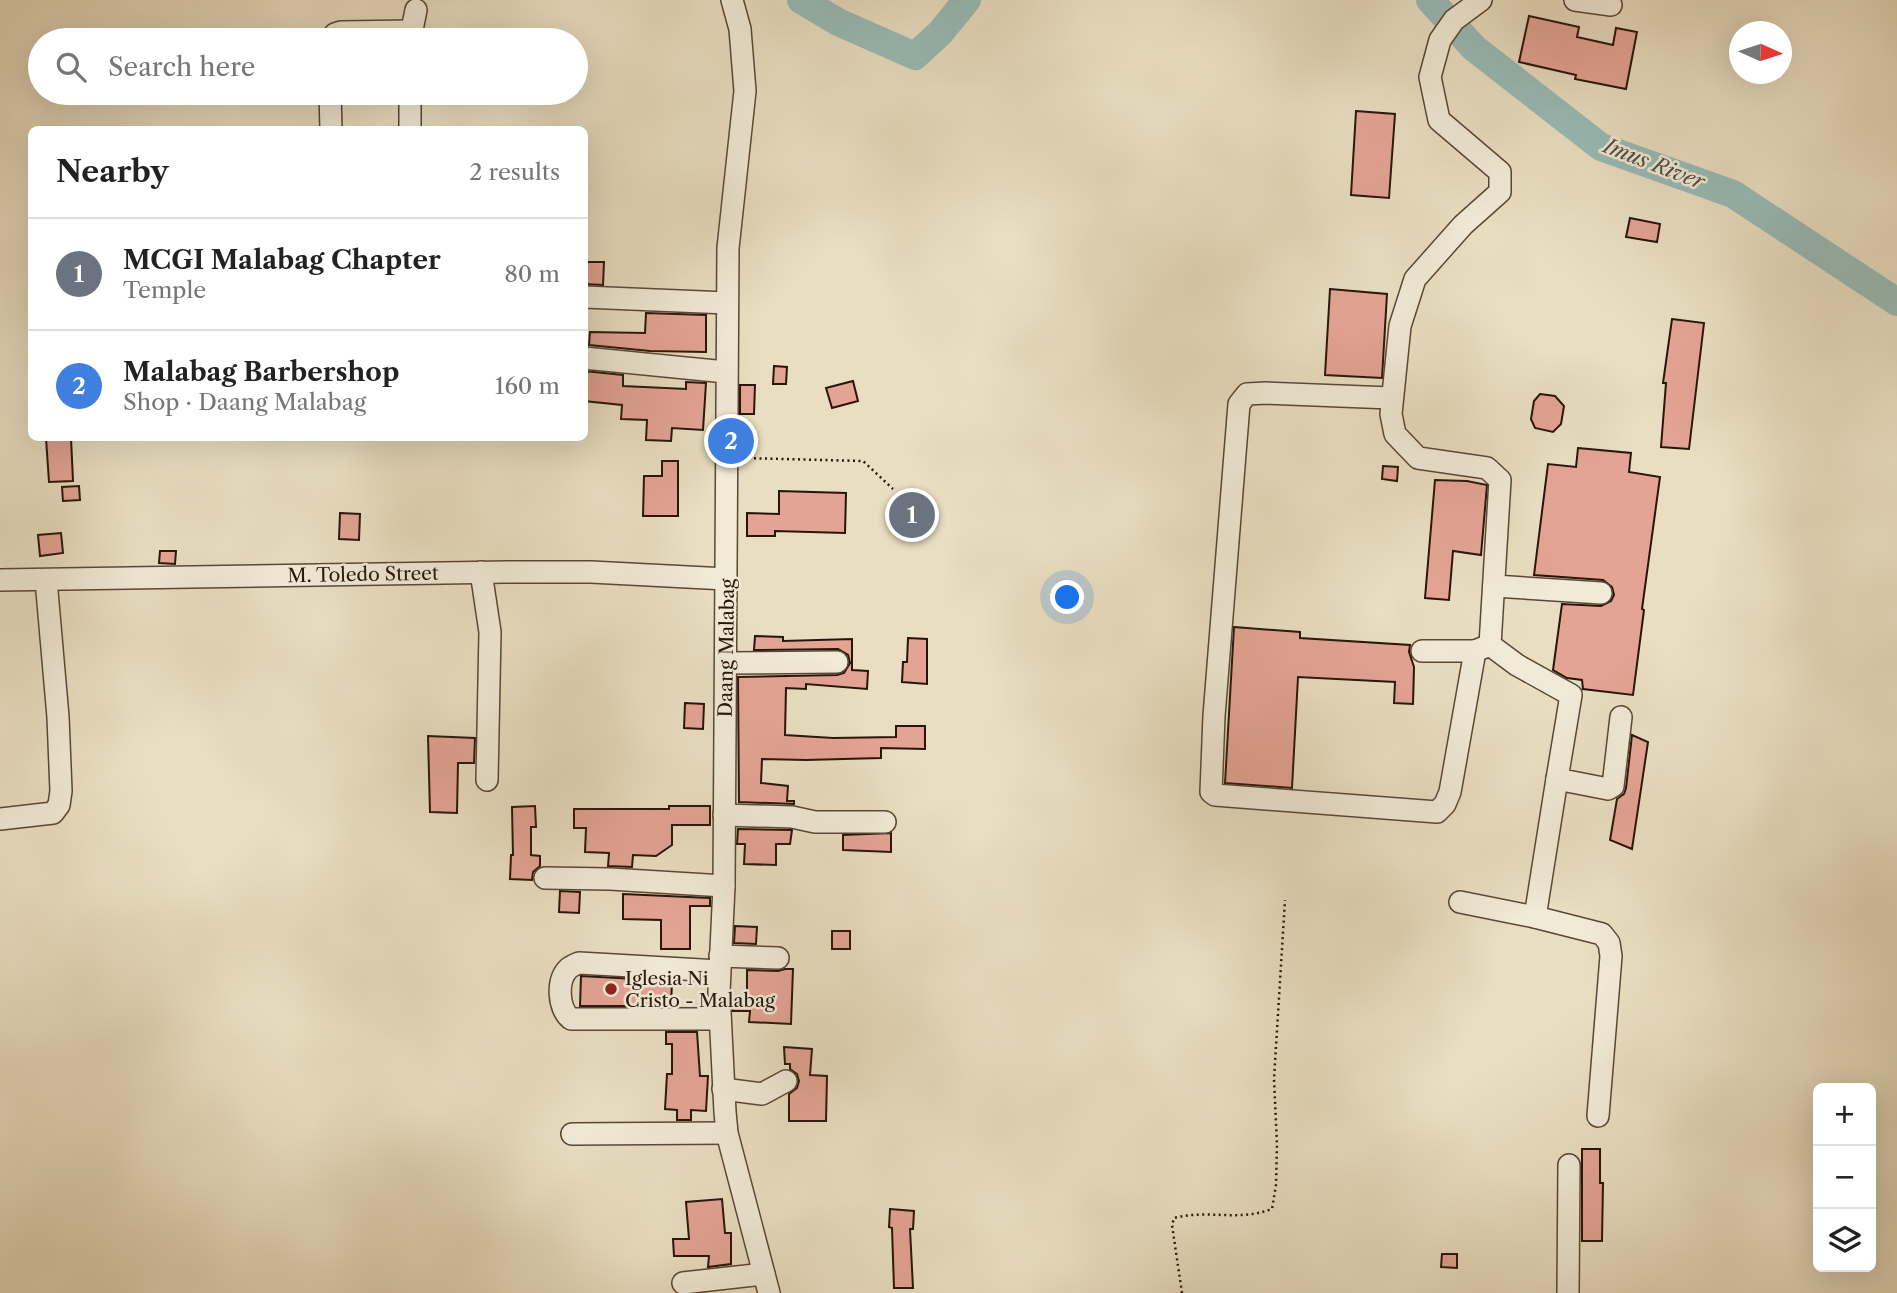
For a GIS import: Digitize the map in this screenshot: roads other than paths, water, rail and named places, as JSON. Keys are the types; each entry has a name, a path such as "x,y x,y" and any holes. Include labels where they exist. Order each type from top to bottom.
{"street":[{"name":"Daang Malabag","path":"732,0 740,29 745,91 728,248 724,886 719,963 720,1019 727,1133 766,1283"},
{"path":"1391,398 1266,393 1247,394 1239,404 1214,716 1211,793 1215,796 1437,813 1446,804 1494,586 1500,480 1488,468 1418,458 1395,434 1391,398 1400,326 1415,279 1463,225 1500,192 1500,172 1439,120 1430,77 1440,40 1454,20 1481,0"},
{"path":"1575,0 1611,5"},
{"path":"412,28 416,10"},
{"path":"330,105 331,126"},
{"path":"410,105 410,126"},
{"path":"588,297 727,303"},
{"path":"588,358 726,372"},
{"path":"481,572 490,632 487,780"},
{"name":"M. Toledo Street","path":"0,580 481,572 591,572 726,579"},
{"path":"0,819 52,813 59,805 61,791 58,717 46,580"},
{"path":"1494,586 1601,593"},
{"path":"1422,651 1482,648 1571,695 1535,917"},
{"path":"726,663 837,662"},
{"path":"1557,779 1608,789 1613,786 1621,717"},
{"path":"724,815 792,817 815,822 885,822"},
{"path":"545,878 724,886"},
{"path":"1460,902 1602,934 1609,943 1611,956 1598,1116"},
{"path":"720,1019 571,1019 564,1013 561,1004 563,978 569,967 579,963 719,963 778,958"},
{"path":"723,1089 762,1094 786,1081"},
{"path":"572,1134 727,1133"},
{"path":"1568,1293 1569,1165"},
{"path":"683,1283 766,1283"}],"waterway":[{"name":"Imus River","path":"801,0 838,22 915,56 940,33 967,0"},
{"name":"Imus River","path":"1430,0 1474,48 1601,147 1733,194 1897,302"}],"place":[{"name":"Malabag Barbershop","path":"731,441"},
{"name":"MCGI Malabag Chapter","path":"912,515"},
{"name":"Iglesia Ni Cristo - Malabag","path":"611,989"}]}
